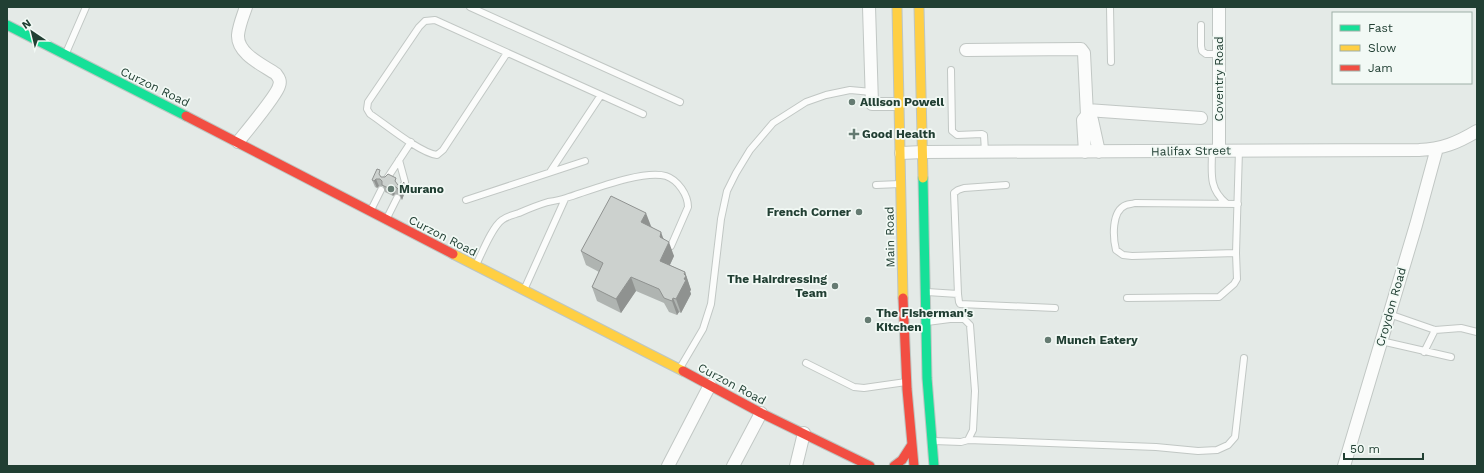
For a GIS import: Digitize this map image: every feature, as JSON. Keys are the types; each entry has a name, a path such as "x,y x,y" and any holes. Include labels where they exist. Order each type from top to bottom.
{"street":[{"path":"238,142 280,85 279,78 276,74 248,55 241,46 238,33 246,7"},
{"path":"869,7 872,104 899,104"},
{"name":"Main Road","path":"897,7 903,311 906,382 914,466"},
{"path":"919,7 927,378 934,466"},
{"name":"Coventry Road","path":"1216,151 1219,7"},
{"name":"Curzon Road","path":"7,25 238,142 370,212 679,369 761,413 870,466"},
{"path":"966,50 1080,48 1084,53 1087,112 1084,120 1085,152"},
{"path":"1087,112 1201,118"},
{"path":"1087,112 1092,120 1099,152"},
{"name":"Halifax Street","path":"901,153 1411,150 1437,148 1451,145 1477,131"},
{"name":"Croydon Road","path":"1344,466 1382,341 1437,148"},
{"path":"668,466 710,385"},
{"path":"734,466 761,413"},
{"path":"796,466 807,435"},
{"path":"802,466 807,435"},
{"path":"894,466 902,460 911,446"}],"lane":[{"path":"65,55 86,7"},
{"path":"470,7 680,102"},
{"path":"1110,7 1111,62"},
{"path":"507,53 443,150 437,155 432,154 411,142 370,114 367,109 368,102 422,23 425,21 435,20 643,114"},
{"path":"1201,26 1202,52 1206,54 1219,54"},
{"path":"951,70 952,131 957,135 984,135 985,152"},
{"path":"679,369 703,329 710,304 721,219 727,191 750,150 773,123 806,102 826,95 850,90 872,92"},
{"path":"550,172 601,95"},
{"path":"386,180 391,170 411,142"},
{"path":"1127,298 1219,296 1234,284 1237,279 1236,253 1239,150"},
{"path":"1216,151 1212,184 1215,192 1226,203"},
{"path":"399,160 405,182 402,188"},
{"path":"466,200 585,160"},
{"path":"475,266 497,225 504,218 546,203 565,199 592,188 637,177 653,175 666,176 672,179 686,194 688,201 688,207 671,246"},
{"path":"876,185 901,184"},
{"path":"1006,185 964,188 954,193 958,302 960,304 1055,308"},
{"path":"370,212 381,190"},
{"path":"386,220 397,198"},
{"path":"524,291 565,199"},
{"path":"1236,253 1122,255 1116,250 1113,237 1119,211 1125,206 1136,203 1238,204"},
{"path":"925,292 958,294"},
{"path":"1389,314 1435,330 1461,328 1477,332"},
{"path":"926,322 964,319 970,325 975,391 973,430 968,440"},
{"path":"1424,352 1435,330"},
{"path":"1382,341 1450,357"},
{"path":"932,441 961,442 968,440 1156,447 1198,451 1217,450 1228,445 1235,437 1244,358"},
{"path":"806,363 854,387 864,388 906,382"}],"building":[{"path":"377,169 380,170 379,174 381,177 385,177 388,174 396,178 395,181 398,185 401,185 404,182 399,193 396,187 392,187 390,189 382,185 382,181 380,179 376,179 374,181 372,180"},
{"path":"611,196 646,213 641,222 661,232 660,237 669,242 660,261 685,272 684,274 686,276 684,279 686,280 676,299 673,298 672,301 664,298 659,289 631,277 616,299 592,287 603,263 581,251"}],"traffic: fast":[{"path":"7,25 186,116"},
{"path":"923,178 927,378 934,466"}],"traffic: slow":[{"path":"897,7 903,298"},
{"path":"919,7 923,178"},
{"path":"453,254 683,371"}],"traffic: jam":[{"path":"186,116 453,254"},
{"path":"903,298 907,389 914,466"},
{"path":"683,371 761,413 870,466"},
{"path":"894,466 902,460 911,446"}],"place":[{"name":"Allison Powell","path":"852,102"},
{"name":"Good Health","path":"854,134"},
{"name":"Murano","path":"391,189"},
{"name":"French Corner","path":"859,212"},
{"name":"The Hairdressing Team","path":"835,286"},
{"name":"The Fisherman's Kitchen","path":"868,320"},
{"name":"Munch Eatery","path":"1048,340"}]}
